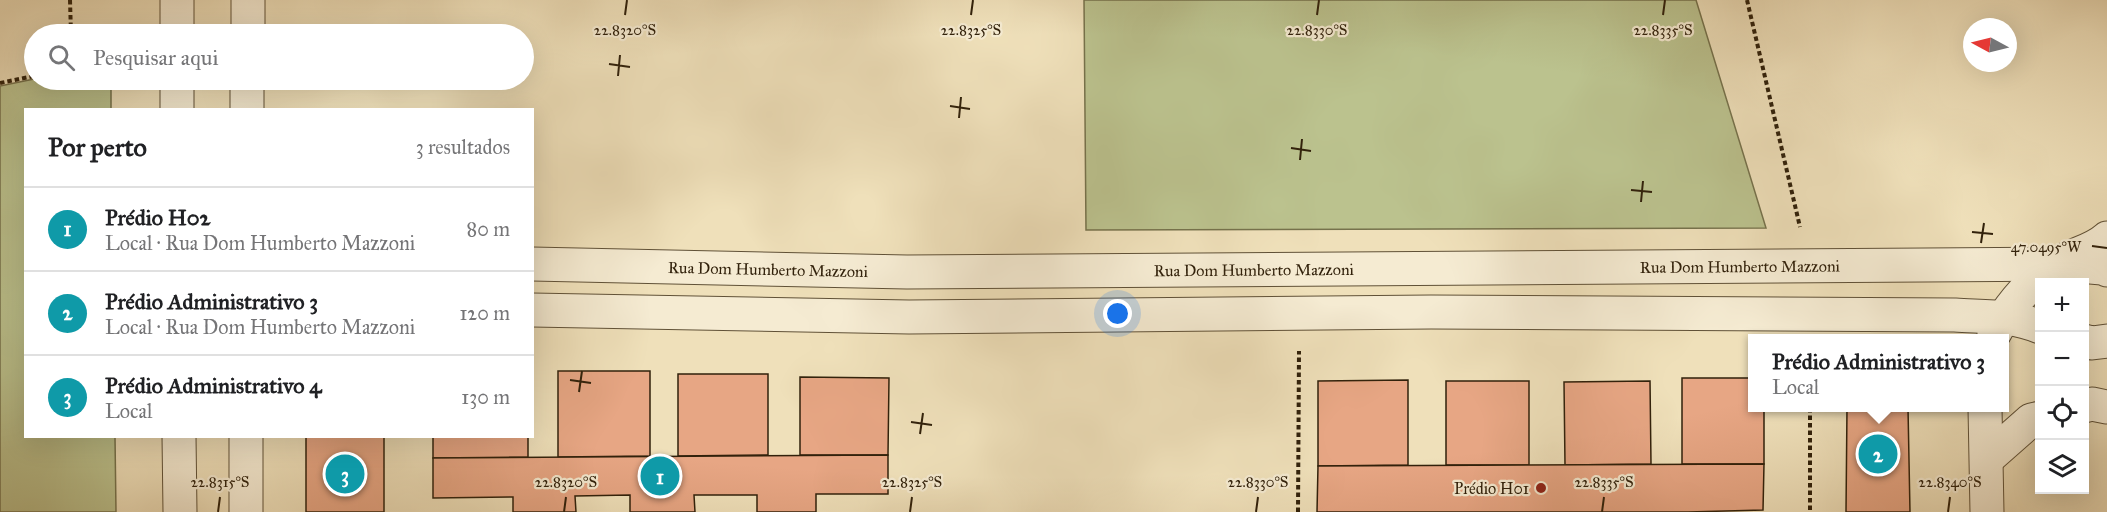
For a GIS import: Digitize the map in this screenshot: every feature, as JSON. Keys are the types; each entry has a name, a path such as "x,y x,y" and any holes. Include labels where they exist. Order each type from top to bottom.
{"street":[{"path":"177,0 177,24"},
{"path":"248,0 248,24"},
{"path":"177,90 177,108"},
{"path":"247,90 247,108"},
{"path":"1997,328 2024,291 2056,264 2107,238"},
{"name":"Rua Dom Humberto Mazzoni","path":"534,264 907,272 2056,264 2107,270"},
{"path":"534,310 909,317 1443,312 1955,315 1997,328 2031,323 2035,325"},
{"path":"2089,342 2107,341"},
{"path":"2089,405 2107,407"},
{"path":"1985,412 1987,512"},
{"path":"1987,459 2031,420 2035,419"},
{"path":"179,438 180,512"},
{"path":"246,438 246,512"}],"path":[{"path":"70,0 71,24"},
{"path":"1747,0 1809,266"},
{"path":"0,83 24,78"},
{"path":"1298,512 1299,313"},
{"path":"1810,412 1810,512"}],"green space":[{"path":"1084,0 1696,0 1766,228 1086,230"},
{"path":"24,81 24,90 111,90 111,108 24,108 24,438 115,438 116,512 0,512 0,86"}],"building":[{"path":"558,371 650,371 650,456 558,457"},
{"path":"678,374 768,374 768,455 678,456"},
{"path":"800,377 889,378 888,455 800,455"},
{"path":"1682,378 1748,378 1748,412 1764,412 1764,464 1682,464"},
{"name":"Prédio H01","path":"1408,380 1408,465 1318,466 1318,381"},
{"name":"Prédio H01","path":"1446,381 1529,381 1529,465 1446,465"},
{"name":"Prédio H01","path":"1650,381 1651,464 1565,465 1564,382"},
{"path":"1847,412 1908,412 1910,512 1846,512"},
{"path":"306,438 384,438 384,512 306,512"},
{"path":"433,438 528,438 528,457 433,458"},
{"path":"888,455 888,494 816,494 816,512 757,512 757,495 694,495 695,512 630,512 630,495 575,496 576,512 513,512 513,497 433,498 433,458"},
{"name":"Prédio H01","path":"1764,464 1763,510 1317,512 1318,466"}],"place":[{"name":"Prédio Administrativo 3","path":"1878,454"},
{"name":"Prédio Administrativo 4","path":"345,474"},
{"name":"Prédio H02","path":"660,476"},
{"name":"Prédio H01","path":"1541,488"}]}
